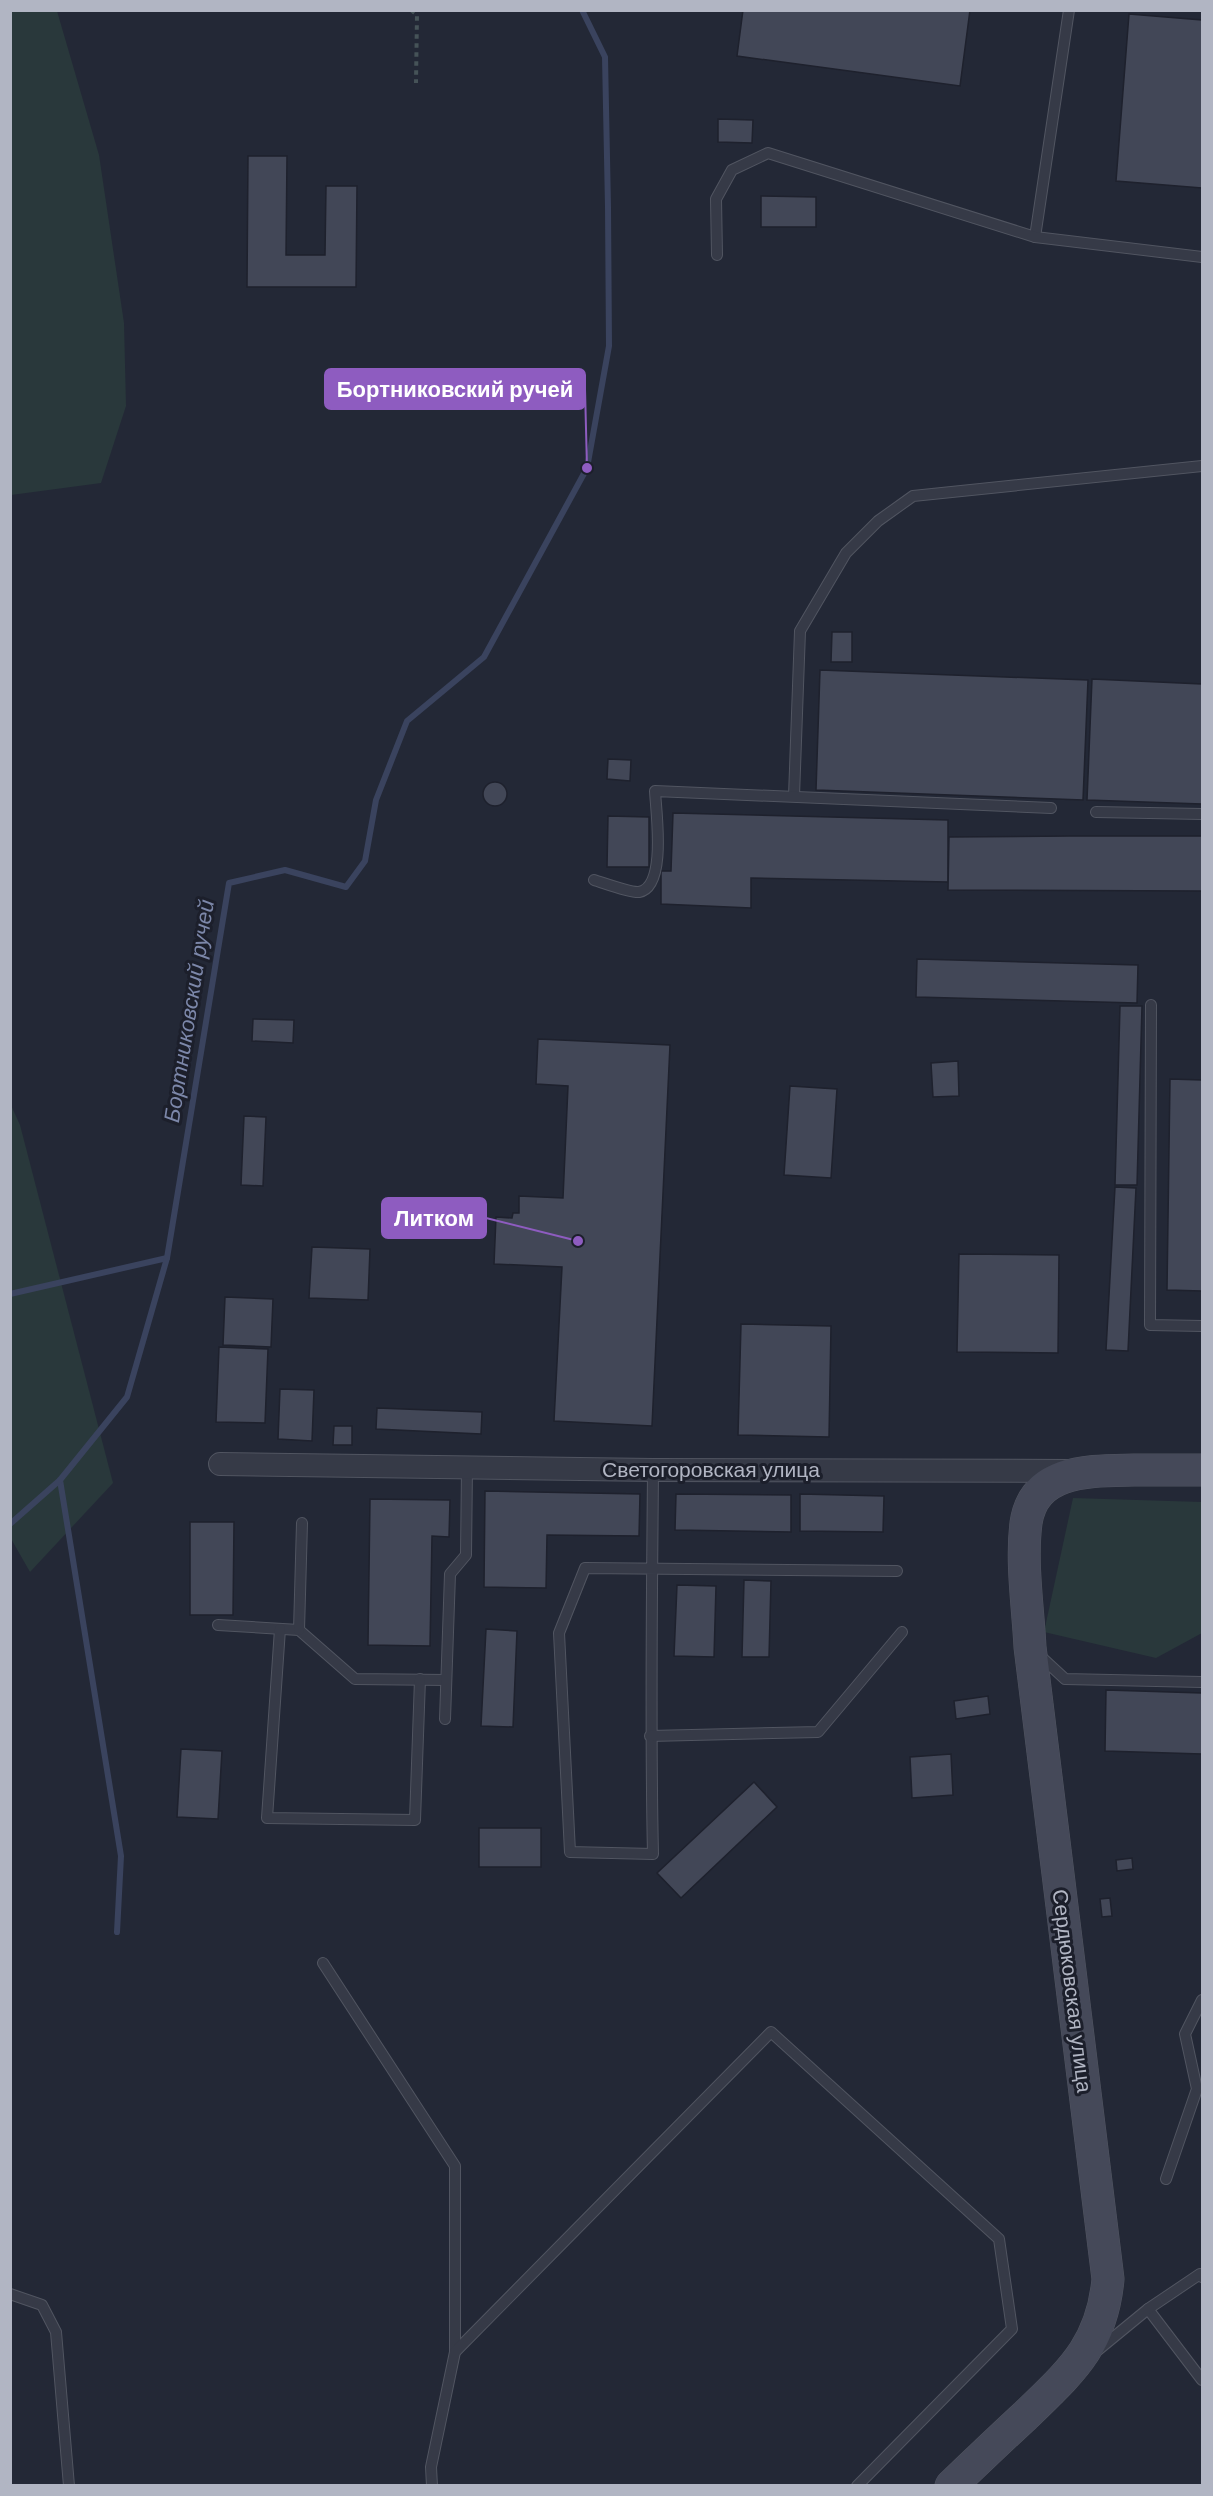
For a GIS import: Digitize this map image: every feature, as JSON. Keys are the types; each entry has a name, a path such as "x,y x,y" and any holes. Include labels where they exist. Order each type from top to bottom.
{"street":[{"name":"Светогоровская улица","path":"220,1464 653,1470 1203,1470"},
{"name":"Сердюковская улица","path":"951,2486 1070,2373 1094,2334 1105,2301 1108,2279 1030,1647 1024,1546 1027,1521 1038,1495 1050,1484 1064,1477 1088,1471"}],"lane":[{"path":"1035,237 1069,10"},
{"path":"717,255 716,199 732,170 768,153 1035,237 1203,258"},
{"path":"794,796 800,631 846,553 878,521 913,496 1203,466"},
{"path":"594,880 638,892 648,888 658,870 655,791 1051,808"},
{"path":"1096,812 1203,814"},
{"path":"1151,1005 1150,1324 1203,1326"},
{"path":"445,1719 450,1574 466,1555 467,1467"},
{"path":"653,1470 652,1568 650,1736 653,1854 570,1852 559,1633 585,1568 652,1568 897,1571"},
{"path":"299,1630 302,1523"},
{"path":"218,1625 299,1630 355,1678 446,1680"},
{"path":"280,1629 267,1818 415,1820 420,1679"},
{"path":"650,1736 818,1732 902,1632"},
{"path":"1030,1647 1065,1679 1203,1682"},
{"path":"323,1963 455,2166 455,2352 431,2468 432,2486"},
{"path":"1167,2179 1200,2087 1185,2034 1203,2000"},
{"path":"455,2352 771,2032 999,2238 1012,2330 857,2486"},
{"path":"1070,2373 1148,2309 1200,2274 1203,2277"},
{"path":"10,2295 42,2306 56,2332 69,2486"},
{"path":"1148,2309 1203,2380"}],"path":[{"path":"411,10 417,15 416,83"}],"shaded area":[{"path":"10,11 57,11 99,155 124,323 126,406 101,483 11,495"},
{"path":"10,1103 20,1125 113,1483 30,1572 10,1537"},
{"path":"1073,1498 1202,1502 1202,1633 1156,1658 1044,1632"}],"building":[{"path":"743,10 970,10 960,86 737,56"},
{"path":"1129,14 1202,20 1202,188 1116,181"},
{"path":"718,119 753,120 752,143 718,142"},
{"path":"248,156 287,156 286,255 325,255 326,186 357,186 356,287 247,287"},
{"path":"761,196 816,197 816,227 761,227"},
{"path":"832,632 852,632 852,662 831,662"},
{"path":"820,670 1088,680 1083,800 816,790"},
{"path":"1092,679 1202,684 1202,804 1087,800"},
{"path":"608,759 631,760 630,781 607,779"},
{"path":"495,782 504,785 507,794 504,803 495,806 486,803 483,794 486,785"},
{"path":"673,813 948,820 948,882 751,878 751,908 661,904 661,871 671,871"},
{"path":"608,816 649,817 649,867 607,867"},
{"path":"1202,836 1202,891 948,890 949,837"},
{"path":"917,959 1138,965 1137,1003 916,997"},
{"path":"1120,1006 1142,1006 1137,1185 1115,1185"},
{"path":"253,1019 294,1020 293,1043 252,1041"},
{"path":"538,1039 670,1045 652,1426 554,1421 562,1267 494,1264 496,1217 512,1218 513,1213 519,1213 519,1196 563,1198 568,1086 536,1084"},
{"path":"958,1061 959,1096 933,1097 931,1063"},
{"path":"1170,1079 1202,1080 1202,1291 1167,1290"},
{"path":"790,1086 837,1089 831,1178 784,1175"},
{"path":"244,1116 266,1117 263,1186 241,1185"},
{"path":"1115,1187 1136,1188 1128,1351 1106,1350"},
{"path":"312,1247 370,1249 368,1300 309,1298"},
{"path":"959,1254 1059,1255 1058,1353 957,1352"},
{"path":"225,1297 273,1299 271,1347 223,1345"},
{"path":"741,1324 831,1326 829,1437 738,1435"},
{"path":"219,1347 268,1349 265,1423 216,1422"},
{"path":"280,1389 314,1390 312,1441 278,1439"},
{"path":"377,1408 482,1412 481,1434 376,1429"},
{"path":"334,1426 352,1426 352,1445 333,1445"},
{"path":"485,1491 640,1494 639,1536 547,1535 546,1588 484,1587"},
{"path":"676,1494 791,1495 791,1532 675,1530"},
{"path":"800,1494 884,1496 883,1532 800,1531"},
{"path":"370,1499 450,1500 449,1537 432,1536 430,1646 368,1645"},
{"path":"190,1522 234,1522 233,1615 190,1615"},
{"path":"744,1580 771,1581 769,1657 742,1657"},
{"path":"677,1585 716,1586 714,1657 674,1656"},
{"path":"486,1629 517,1631 513,1727 481,1726"},
{"path":"1106,1690 1202,1693 1202,1754 1105,1751"},
{"path":"988,1696 990,1714 956,1719 954,1701"},
{"path":"181,1749 222,1751 218,1819 177,1817"},
{"path":"951,1754 953,1795 912,1798 910,1757"},
{"path":"754,1782 777,1807 681,1898 657,1873"},
{"path":"479,1828 541,1828 541,1867 479,1867"},
{"path":"1132,1858 1133,1869 1117,1871 1116,1860"},
{"path":"1110,1898 1112,1916 1102,1917 1100,1899"}],"waterway":[{"name":"Бортниковский ручей","path":"10,1524 60,1480 127,1397 167,1258 229,883 285,870 346,887 365,861 376,800 407,721 484,657 587,468 609,346 608,207 605,57 582,10"},
{"path":"10,1294 167,1258"},
{"path":"60,1480 121,1856 117,1932"}],"place":[{"name":"Бортниковский ручей","path":"587,468"},
{"name":"Литком","path":"578,1241"}]}
